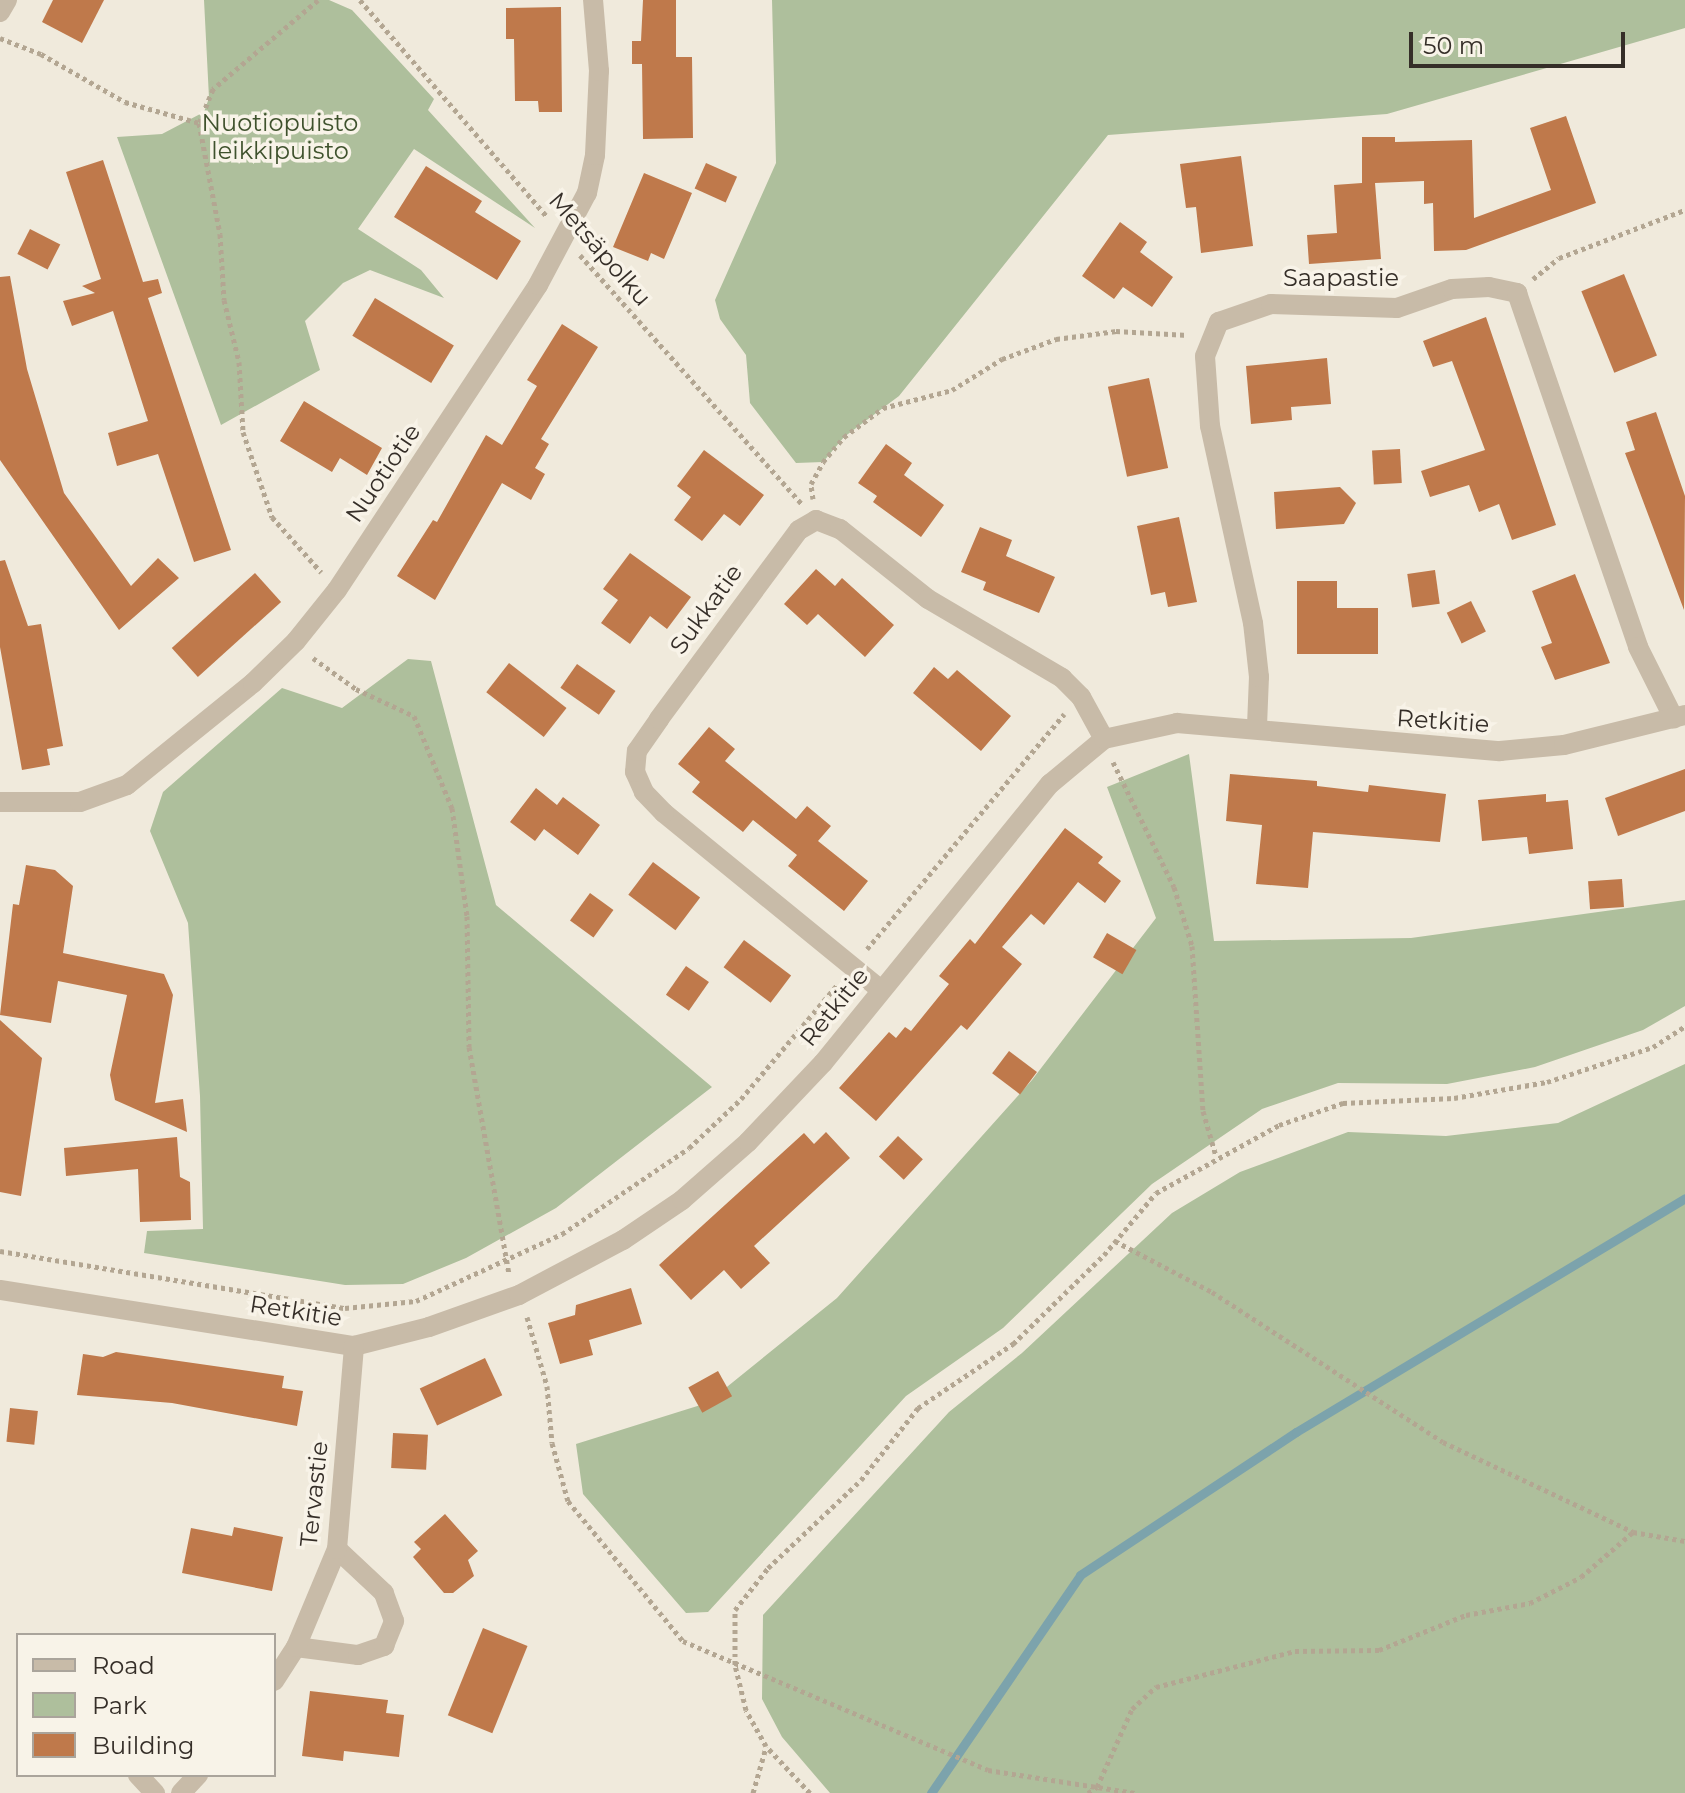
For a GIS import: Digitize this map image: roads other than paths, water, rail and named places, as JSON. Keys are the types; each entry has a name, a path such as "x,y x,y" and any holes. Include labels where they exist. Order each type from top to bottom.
{"street":[{"path":"0,12 7,0"},
{"name":"Nuotiotie","path":"0,802 80,802 127,785 253,683 296,641 337,590 538,285 587,193 595,155 599,71 593,0"},
{"name":"Saapastie","path":"1257,726 1259,677 1253,623 1210,426 1205,356 1219,322 1271,304 1397,308 1452,289 1489,287 1517,293 1638,647 1679,717"},
{"name":"Sukkatie","path":"881,990 664,813 644,792 635,772 637,751 775,558 799,530 816,520 840,529 928,599 1062,678 1081,697 1104,739"},
{"name":"Retkitie","path":"0,1290 354,1346 400,1337 519,1295 623,1240 682,1200 748,1142 823,1063 1050,784 1104,739 1177,723 1257,726 1500,751 1564,745 1679,717"},
{"name":"Tervastie","path":"276,1678 296,1647 337,1549 354,1346"},
{"path":"296,1647 358,1655 384,1646 394,1621 384,1593 337,1549"},
{"path":"140,1777 155,1793"},
{"path":"181,1793 196,1777"}],"waterway":[{"path":"931,1793 1080,1575 1296,1432 1685,1198"}],"park label":[{"name":"Nuotiopuisto leikkipuisto","path":"280,137"}]}
